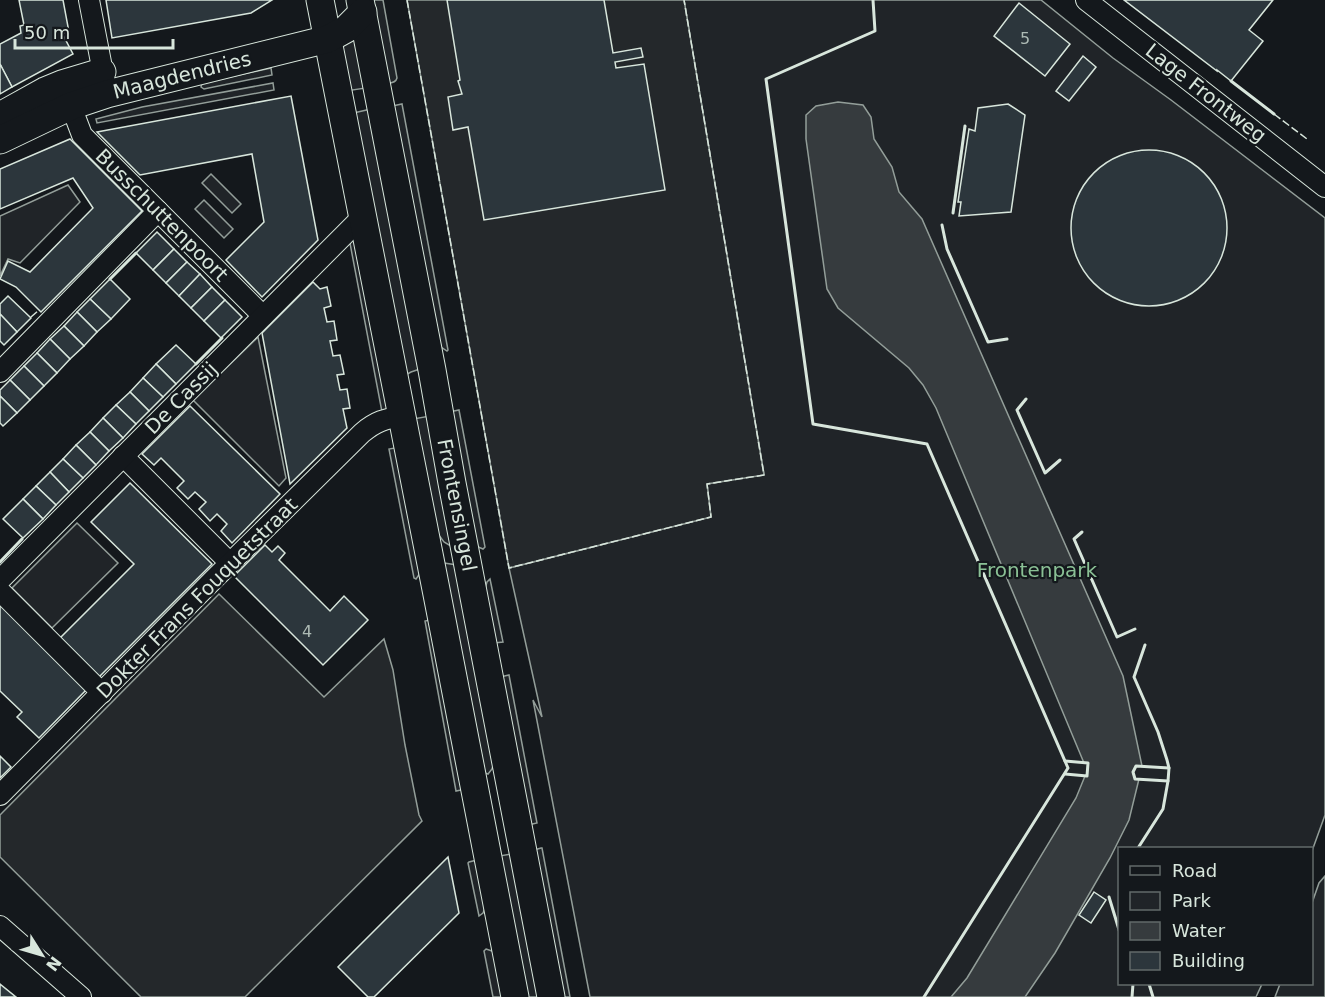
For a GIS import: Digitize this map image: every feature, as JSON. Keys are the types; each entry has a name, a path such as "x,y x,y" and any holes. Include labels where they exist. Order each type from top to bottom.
{"main road":[{"name":"Frontensingel","path":"320,0 515,997"},
{"name":"Maagdendries","path":"0,140 67,95 104,83 328,39 346,29 361,6"},
{"name":"Frontensingel","path":"361,6 551,997"},
{"name":"Maagdendries","path":"0,116 45,91 67,95"}],"street":[{"path":"89,0 104,83"},
{"name":"Lage Frontweg","path":"1086,0 1325,187"},
{"name":"Busschuttenpoort","path":"67,95 82,135 263,316"},
{"path":"0,372 159,211"},
{"name":"De Cassij","path":"0,580 362,217"},
{"name":"Dokter Frans Fouquetstraat","path":"0,795 230,563 371,425 381,420 402,416"},
{"path":"123,456 230,563"},
{"path":"0,591 102,693"},
{"path":"0,927 81,997"}],"green space":[{"path":"372,0 383,0 397,78 393,82 388,83"},
{"name":"Frontenpark","path":"684,0 1041,0 1113,58 1325,218 1325,815 1313,848 1118,847 1118,985 1262,985 1256,997 590,997 533,700 542,717 509,568 711,517 707,484 764,474"},
{"path":"356,39 366,88 346,91 338,43"},
{"path":"271,68 272,75 204,89 201,87 202,83"},
{"path":"273,83 274,90 97,123 96,119 142,107"},
{"path":"402,104 447,351 441,347 392,106"},
{"path":"371,109 420,369 402,377 349,114"},
{"path":"211,174 241,204 232,213 202,183"},
{"path":"68,185 80,202 20,263 8,259 0,276 0,216"},
{"path":"204,200 233,229 224,238 195,209"},
{"path":"359,226 394,410 382,412 349,238"},
{"path":"258,337 286,478 279,486 193,400"},
{"path":"459,410 485,547 483,549 476,546 449,412"},
{"path":"430,416 454,548 444,542 438,534 407,420"},
{"path":"400,447 421,572 416,579 389,449"},
{"path":"77,523 118,563 52,628 12,588"},
{"path":"444,563 457,565 495,759 488,774 485,773"},
{"path":"490,579 503,642 494,643 485,589"},
{"path":"435,619 466,789 456,791 425,621"},
{"path":"509,675 537,823 528,825 500,677"},
{"path":"542,848 570,997 561,997 534,850"},
{"path":"511,854 539,997 525,997 499,856"},
{"path":"477,860 485,908 479,916 468,863"},
{"path":"1325,876 1325,997 1275,997 1280,985 1313,985 1313,900 1319,883"},
{"path":"486,949 495,952 503,997 493,997 484,951"}],"shaded area":[{"path":"407,0 684,0 764,475 707,484 711,517 509,568"},
{"path":"219,594 324,697 384,639 393,670 405,745 422,821 245,997 141,997 0,857 0,815"}],"water":[{"path":"838,102 863,105 871,117 874,139 892,167 899,192 922,219 1123,676 1142,766 1136,766 1133,772 1135,779 1139,779 1129,820 1110,858 1055,953 1025,997 951,997 967,978 1076,798 1087,775 1088,763 1084,763 936,408 923,385 909,368 838,308 827,289 806,139 806,115 816,106"}],"building":[{"path":"19,0 63,0 69,32 62,33 73,54 12,87 0,64 0,44 21,33 20,26 24,25"},
{"path":"106,0 272,0 251,13 112,38"},
{"path":"447,0 604,0 613,53 641,48 643,57 615,62 616,68 644,64 665,190 484,220 468,127 453,130 448,97 462,94 458,81 460,80"},
{"path":"1124,0 1273,0 1249,30 1263,41 1231,81"},
{"path":"1019,3 1070,44 1045,76 994,36"},
{"path":"1083,56 1096,67 1069,101 1056,91"},
{"path":"0,64 12,87 0,94"},
{"path":"291,96 318,240 262,297 226,260 264,222 252,154 140,175 97,132"},
{"path":"1008,104 1025,115 1011,212 959,216 961,202 958,202 969,129 975,131 978,108"},
{"path":"70,139 142,211 41,312 16,287 0,279 8,261 30,272 93,208 73,178 0,209 0,169"},
{"path":"1149,150 1179,156 1204,173 1221,198 1227,228 1221,258 1204,283 1179,300 1149,306 1119,300 1094,283 1077,258 1071,228 1077,198 1094,173 1119,156"},
{"path":"157,232 174,249 153,270 136,253"},
{"path":"174,249 187,262 166,283 153,270"},
{"path":"187,262 200,274 179,296 166,283"},
{"path":"200,274 212,287 191,308 179,296"},
{"path":"110,279 130,299 111,319 90,299"},
{"path":"313,282 320,289 327,287 331,306 324,308 327,322 334,321 337,340 330,341 333,356 340,355 344,374 337,375 340,390 347,389 350,408 343,409 347,428 290,484 262,333"},
{"path":"212,287 225,300 204,321 191,308"},
{"path":"8,296 31,318 17,332 0,314 0,304"},
{"path":"90,299 111,319 97,332 77,312"},
{"path":"225,300 242,317 221,338 204,321"},
{"path":"77,312 97,332 84,346 64,326"},
{"path":"0,314 17,332 4,345 0,341"},
{"path":"64,326 84,346 70,359 50,339"},
{"path":"50,339 70,359 57,373 37,353"},
{"path":"176,345 196,364 176,384 156,364"},
{"path":"37,353 57,373 44,386 24,366"},
{"path":"156,364 176,384 163,397 143,378"},
{"path":"24,366 44,386 30,400 10,380"},
{"path":"143,378 163,397 149,411 130,392"},
{"path":"10,380 30,400 17,413 0,396 0,390"},
{"path":"130,392 149,411 136,424 116,405"},
{"path":"0,396 17,413 3,426 0,423"},
{"path":"116,405 136,424 123,438 103,418"},
{"path":"190,406 280,494 232,543 221,531 227,524 217,514 210,521 199,509 206,502 195,492 188,499 177,488 184,481 161,458 154,465 142,454"},
{"path":"103,418 123,438 109,451 90,432"},
{"path":"90,432 109,451 96,465 76,445"},
{"path":"76,445 96,465 83,478 63,459"},
{"path":"63,459 83,478 69,492 50,472"},
{"path":"50,472 69,492 56,505 36,486"},
{"path":"130,483 212,564 97,679 58,640 134,564 91,522"},
{"path":"36,486 56,505 43,519 23,499"},
{"path":"23,499 43,519 23,538 3,519"},
{"path":"265,545 272,552 278,546 285,553 279,560 330,611 344,596 368,620 323,665 234,576"},
{"path":"0,600 88,688 39,738 17,717 22,712 0,691"},
{"path":"0,756 11,767 0,778"},
{"path":"448,857 459,913 374,997 368,997 338,967"},
{"path":"1094,892 1106,900 1091,923 1079,915"},
{"path":"0,984 16,997 0,997"}],"fence":[{"path":"407,0 509,568 711,517 707,484 764,475 684,0"},
{"path":"1274,114 1307,139"},
{"path":"31,317 39,310"}],"wall":[{"path":"873,0 875,31 766,79 813,424 927,444 1068,768 924,997"},
{"path":"1231,81 1274,114"},
{"path":"953,213 965,126"},
{"path":"942,225 947,249 988,342 1007,339"},
{"path":"110,279 136,253"},
{"path":"196,364 222,338"},
{"path":"1026,399 1017,410 1045,473 1060,460"},
{"path":"1082,532 1074,539 1117,637 1135,629"},
{"path":"0,562 22,539"},
{"path":"1139,847 1163,809 1169,768 1158,732 1134,677 1145,645"},
{"path":"1065,761 1088,763 1087,776 1065,774"},
{"path":"1168,781 1135,779 1133,772 1136,766 1169,768"},
{"path":"1109,897 1118,926"},
{"path":"1132,997 1133,985"},
{"path":"1149,985 1153,997"}]}
